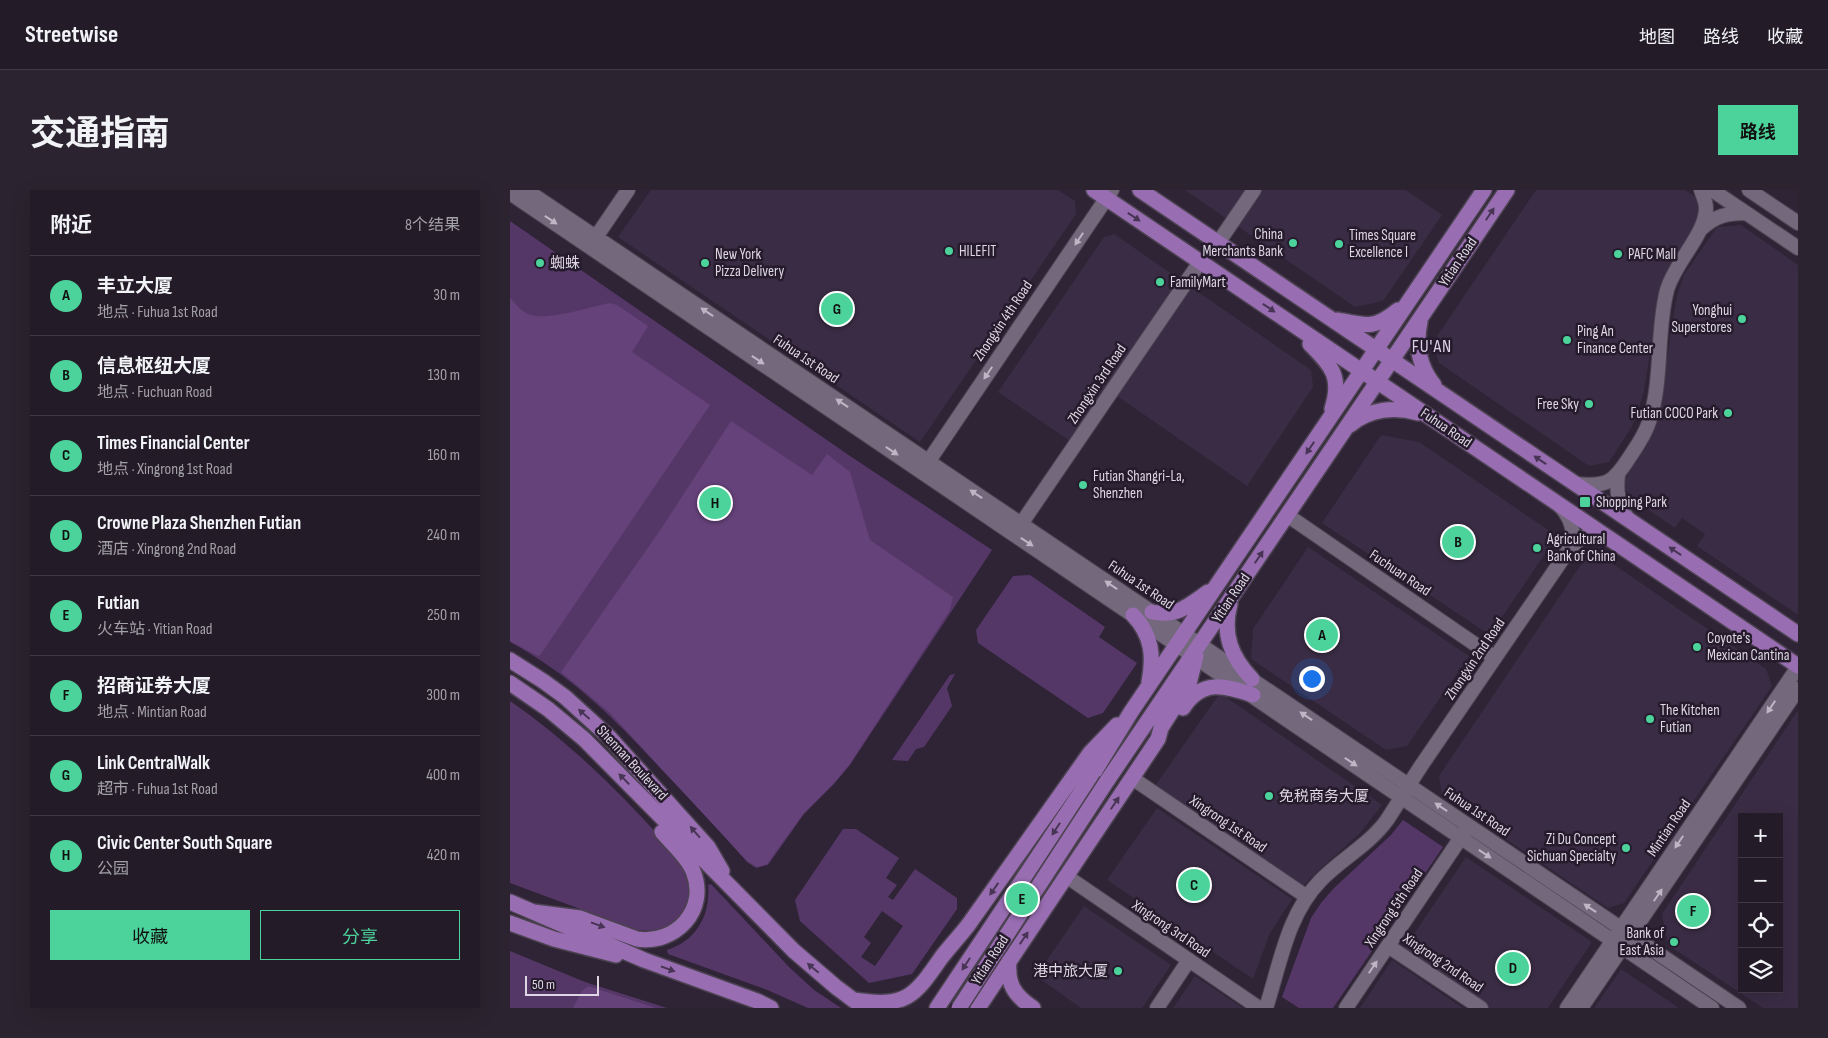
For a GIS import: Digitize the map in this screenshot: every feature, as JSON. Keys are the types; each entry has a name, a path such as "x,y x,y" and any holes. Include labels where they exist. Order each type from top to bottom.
{"main road":[{"name":"Fuhua Road","path":"1140,190 1798,634"},
{"name":"Yitian Road","path":"937,1008 1093,774 1131,712 1484,190"},
{"name":"Yitian Road","path":"959,1008 1107,782 1507,190"},
{"name":"Fuhua Road","path":"1104,193 1288,322 1798,666"},
{"path":"1330,318 1360,324 1374,324 1386,320 1409,301"},
{"path":"1424,312 1418,332 1419,355 1422,366 1429,378 1448,398"},
{"path":"1288,322 1332,368 1336,381 1336,394 1329,420"},
{"path":"1345,429 1362,417 1384,410 1397,409 1427,415"},
{"path":"1152,612 1166,614 1178,612 1216,587"},
{"path":"1232,597 1226,617 1226,633 1232,652 1240,667 1252,680"},
{"path":"1133,615 1146,631 1151,645 1152,663 1148,687"},
{"path":"978,1008 1158,739 1161,728 1189,684 1196,652"},
{"name":"Shennan Boulevard","path":"510,660 543,680 565,697 589,717 626,754 708,846 731,888"},
{"name":"Shennan Boulevard","path":"510,683 566,723 601,755 808,964 864,1008"},
{"path":"1122,760 1161,728 1173,722 1191,696 1207,688 1219,686 1253,696"},
{"path":"851,999 871,1004 888,1005 904,1002 915,994 947,949 969,924 1090,753 1104,736 1131,712"},
{"path":"534,912 580,918 636,939 646,940 656,940 668,935 684,924 692,912 697,896 693,870 688,861 653,822 640,796"},
{"path":"510,902 644,960 771,1008"},
{"path":"510,923 534,933 574,945 644,960"},
{"path":"1009,961 1008,972 1013,989 1020,998 1033,1008"}],"street":[{"name":"Fuhua 1st Road","path":"526,190 593,242"},
{"path":"593,242 628,190"},
{"path":"1218,243 1254,190"},
{"path":"1576,484 1602,485 1618,475 1640,442 1650,420 1655,396 1667,291 1676,269 1705,219 1706,208 1701,190"},
{"path":"1712,190 1798,248"},
{"path":"1749,190 1798,223"},
{"path":"1758,190 1768,203"},
{"name":"Fuhua 1st Road","path":"510,193 593,242 925,466 1133,615 1181,639"},
{"name":"Zhongxin 4th Road","path":"925,466 1104,193"},
{"path":"1700,230 1718,216 1746,213"},
{"name":"Zhongxin 3rd Road","path":"1021,524 1200,262"},
{"name":"Fuhua 1st Road","path":"925,466 1021,524 1152,612 1196,652 1253,696 1626,932 1739,1008"},
{"path":"1618,475 1618,500 1629,520"},
{"name":"Zhongxin 2nd Road","path":"1266,1008 1286,941 1307,897 1320,881 1378,832 1568,550 1572,542 1572,528 1566,514 1558,504"},
{"name":"Fuchuan Road","path":"1287,515 1495,658"},
{"name":"Zhongxin 2nd Road","path":"1568,550 1585,535 1601,533"},
{"name":"Fuhua 1st Road","path":"1196,652 1252,680 1405,791"},
{"name":"Mintian Road","path":"1581,1008 1618,944 1798,666"},
{"name":"Mintian Road","path":"1626,932 1798,689"},
{"name":"Xingrong 1st Road","path":"1132,778 1307,897"},
{"name":"Fuhua 1st Road","path":"1465,831 1618,944 1712,1008"},
{"name":"Xingrong 5th Road","path":"1346,1008 1465,831"},
{"name":"Xingrong 3rd Road","path":"1066,876 1258,1008"},
{"name":"Mintian Road","path":"1567,1008 1618,944"},
{"name":"Xingrong 2nd Road","path":"1388,946 1481,1008"},
{"path":"1158,1008 1189,960"}],"shaded area":[{"path":"651,190 1058,190 1075,201 1076,214 920,442 618,237"},
{"path":"1185,190 1406,190 1442,215 1383,301 1355,307"},
{"path":"1536,190 1685,190 1696,197 1704,216 1656,315 1644,391 1637,415 1609,462 1589,466 1439,363 1433,342"},
{"path":"510,221 850,456 992,550 850,765 804,814 768,865 756,868 747,862 694,803 609,715 572,683 510,642"},
{"name":"Futian COCO Park","path":"1741,225 1798,265 1798,615 1697,546 1705,534 1682,518 1675,528 1628,496 1622,476 1661,401 1677,296 1684,275 1717,227"},
{"path":"1114,234 1311,370 1313,387 1247,486 1107,389 1070,441 998,392 1104,237"},
{"path":"510,298 523,311 535,316 556,315 609,303 617,305 648,326 632,352 710,405 538,656 510,641"},
{"path":"731,421 812,475 827,454 850,472 870,540 953,597 950,610 849,765 803,814 767,864 757,867 747,861 609,712 561,672 661,529"},
{"path":"1381,435 1419,442 1557,536 1490,635 1322,523"},
{"path":"1308,547 1469,656 1407,746 1386,750 1251,659 1253,629"},
{"name":"Shopping Park","path":"1600,555 1766,669 1772,686 1624,903 1608,908 1442,796 1439,776 1584,560"},
{"path":"1030,575 1105,627 1099,637 1137,663 1103,713 1088,718 978,643 976,630 1013,576"},
{"path":"955,674 947,688 952,706 924,747 916,749 908,761 892,760 950,675"},
{"name":"免税商务大厦","path":"1220,693 1382,805 1360,833 1302,887 1155,786"},
{"path":"510,701 589,764 683,863 691,878 691,888 683,913 675,924 657,931 637,930 510,883"},
{"path":"1798,710 1798,1008 1763,1008 1740,993 1783,993 1783,813 1738,813 1738,991 1668,945 1662,914"},
{"path":"1157,808 1292,899 1270,933 1253,979 1107,880"},
{"path":"1403,820 1443,847 1333,1008 1299,1008 1282,997 1311,918 1333,889 1391,835"},
{"path":"843,829 856,829 899,858 886,878 897,885 888,897 893,900 915,869 957,898 957,909 912,974 869,983 800,921 795,900","holes":["882,911 903,926 875,966 861,957 871,943 864,937"]},
{"path":"1466,857 1592,942 1548,1008 1489,1008 1403,950"},
{"path":"711,884 789,967 814,990 841,1008 808,1008 765,989 668,954 667,950 686,940 700,925 707,907 708,885"},
{"path":"1084,906 1171,965 1142,1008 1081,1008 1036,976"},
{"path":"510,951 585,982 667,1008 510,1008"},
{"path":"1392,960 1463,1008 1360,1008"},
{"path":"1621,969 1679,1008 1594,1008"},
{"path":"1195,976 1243,1008 1173,1008"},
{"path":"588,986 656,1008 573,1008 582,991"}],"place":[{"name":"China Merchants Bank","path":"1293,243"},
{"name":"Times Square Excellence I","path":"1339,244"},
{"name":"HILEFIT","path":"949,251"},
{"name":"PAFC Mall","path":"1618,254"},
{"name":"蜘蛛","path":"540,263"},
{"name":"New York Pizza Delivery","path":"705,263"},
{"name":"FamilyMart","path":"1160,282"},
{"name":"Link CentralWalk","path":"837,309"},
{"name":"Yonghui Superstores","path":"1742,319"},
{"name":"Ping An Finance Center","path":"1567,340"},
{"name":"Free Sky","path":"1589,404"},
{"name":"Futian COCO Park","path":"1728,413"},
{"name":"Futian Shangri-La, Shenzhen","path":"1083,485"},
{"name":"Shopping Park","path":"1585,502"},
{"name":"Civic Center South Square","path":"715,503"},
{"name":"信息枢纽大厦","path":"1458,542"},
{"name":"Agricultural Bank of China","path":"1537,548"},
{"name":"丰立大厦","path":"1322,635"},
{"name":"Coyote's Mexican Cantina","path":"1697,647"},
{"name":"The Kitchen Futian","path":"1650,719"},
{"name":"免税商务大厦","path":"1269,796"},
{"name":"Zi Du Concept Sichuan Specialty","path":"1626,848"},
{"name":"Times Financial Center","path":"1194,885"},
{"name":"Futian","path":"1022,899"},
{"name":"招商证券大厦","path":"1693,911"},
{"name":"Bank of East Asia","path":"1674,942"},
{"name":"Crowne Plaza Shenzhen Futian","path":"1513,968"},
{"name":"港中旅大厦","path":"1118,971"}],"district":[{"name":"FU'AN","path":"1432,346"}]}
